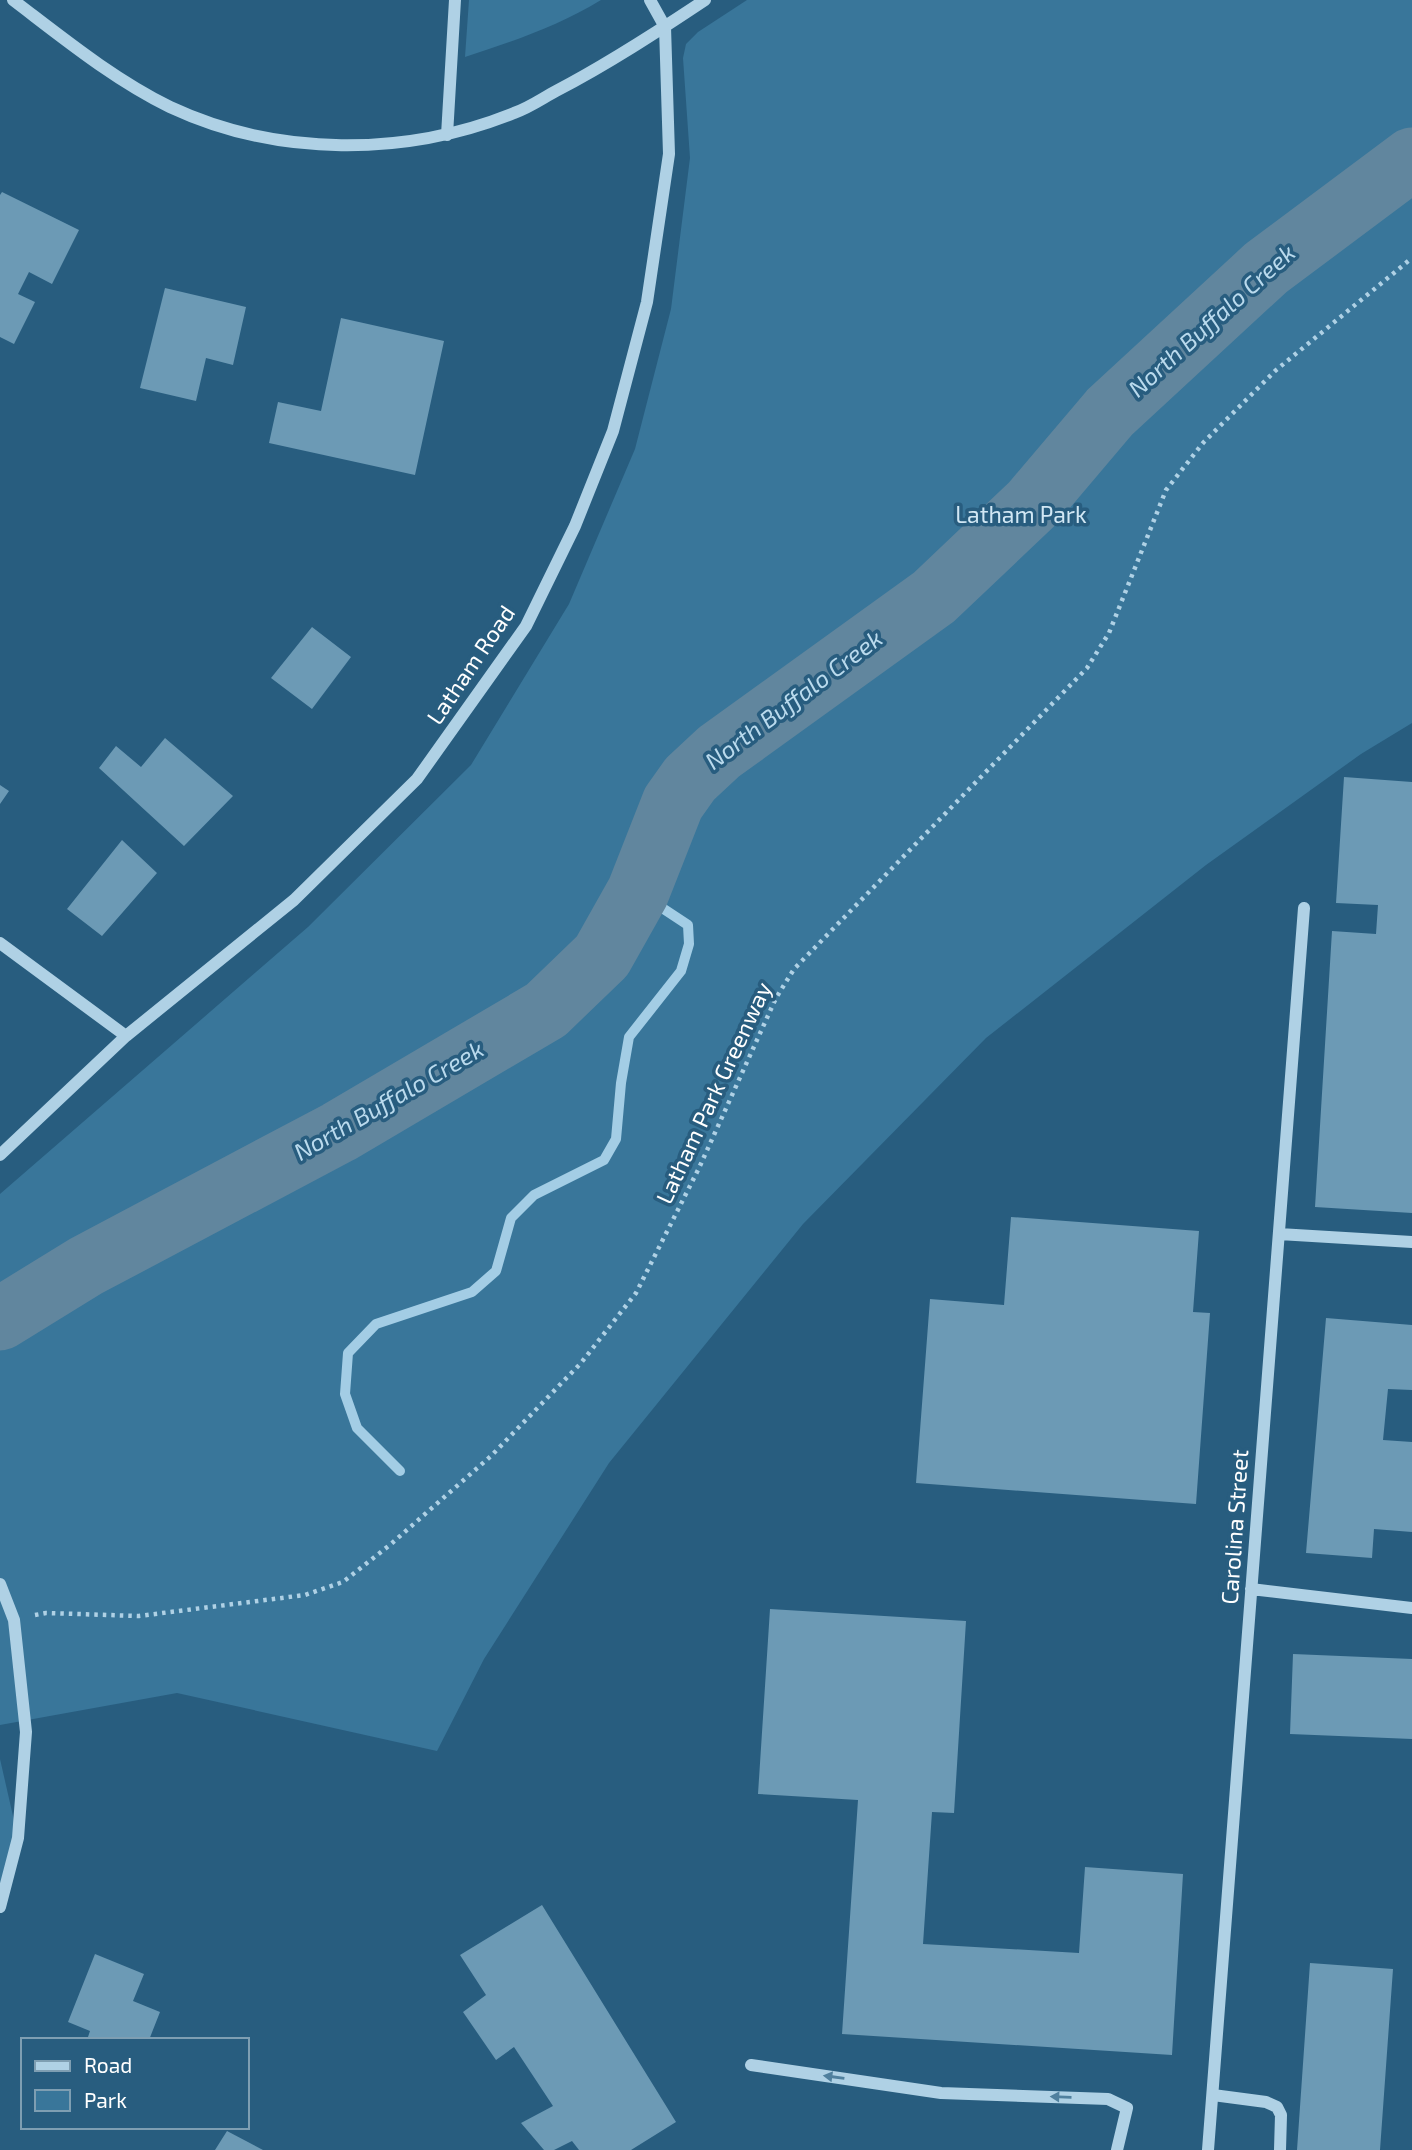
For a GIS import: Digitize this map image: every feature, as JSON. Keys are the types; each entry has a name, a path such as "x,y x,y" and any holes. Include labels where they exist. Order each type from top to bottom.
{"street":[{"path":"13,0 100,66 170,106 220,126 275,139 320,145 394,144 447,135 516,113 583,77 705,0"},
{"path":"447,135 456,0"},
{"path":"650,0 665,27"},
{"name":"Latham Road","path":"0,1155 126,1036 294,900 417,779 526,626 575,526 613,432 647,302 669,154 665,27"},
{"name":"Carolina Street","path":"1208,2150 1304,908"},
{"path":"0,943 126,1036"},
{"path":"1279,1234 1412,1242"},
{"path":"0,1584 14,1620 26,1732 18,1838 0,1907"},
{"path":"1251,1589 1412,1608"},
{"path":"751,2065 941,2093 1108,2099 1127,2108 1117,2150"},
{"path":"1213,2095 1266,2102 1277,2107 1281,2115 1280,2150"}],"path":[{"name":"Latham Park Greenway","path":"14,1620 46,1613 139,1616 305,1595 343,1582 391,1544 491,1456 582,1363 636,1293 699,1168 776,998 794,969 1087,668 1109,633 1166,490 1203,443 1275,371 1412,258"}],"green space":[{"path":"469,0 601,0 552,26 465,57"},
{"name":"Latham Park","path":"747,0 1412,0 1412,723 1361,754 1206,865 986,1038 803,1224 609,1463 484,1659 437,1751 177,1693 0,1725 0,1194 308,927 471,765 569,604 635,449 671,309 690,158 683,58 686,44 698,32"},
{"path":"0,1759 18,1838 0,1907"}],"building":[{"path":"2,192 79,230 52,284 29,272 18,294 35,302 14,344 0,337"},
{"path":"165,288 246,307 233,365 206,358 196,401 140,388"},
{"path":"341,318 444,341 415,475 269,443 278,402 321,411"},
{"path":"312,627 351,657 312,709 271,678"},
{"path":"165,738 233,796 184,846 99,768 116,746 141,767"},
{"path":"1344,777 1412,782 1412,1213 1315,1207 1332,931 1376,934 1378,905 1336,903"},
{"path":"0,785 9,791 0,804"},
{"path":"122,840 157,873 102,936 67,909"},
{"path":"1011,1217 1199,1231 1193,1312 1210,1313 1196,1504 916,1483 930,1299 1004,1305"},
{"path":"1326,1318 1412,1325 1412,1390 1388,1389 1383,1440 1412,1442 1412,1532 1374,1529 1372,1558 1306,1553"},
{"path":"770,1609 966,1621 954,1813 932,1812 923,1944 1079,1953 1085,1867 1183,1874 1172,2055 842,2034 858,1800 758,1794"},
{"path":"1293,1654 1412,1659 1412,1739 1290,1734"},
{"path":"542,1905 676,2122 631,2150 579,2150 572,2141 554,2150 544,2150 521,2123 553,2106 514,2047 496,2060 463,2012 486,1995 460,1955"},
{"path":"95,1954 144,1974 133,2001 160,2012 150,2038 88,2038 90,2031 68,2022"},
{"path":"1310,1963 1393,1969 1380,2150 1297,2150"},
{"path":"227,2131 263,2150 215,2150"}],"waterway":[{"name":"North Buffalo Creek","path":"0,1319 86,1266 339,1132 546,1010 602,956 638,892 673,803 690,779 719,752 934,597 1032,504 1110,412 1266,268 1412,159"},
{"path":"400,1471 357,1428 345,1394 348,1353 376,1324 472,1292 496,1271 511,1218 534,1195 604,1160 616,1139 621,1083 629,1037 681,971 689,944 688,925 638,892"}]}
